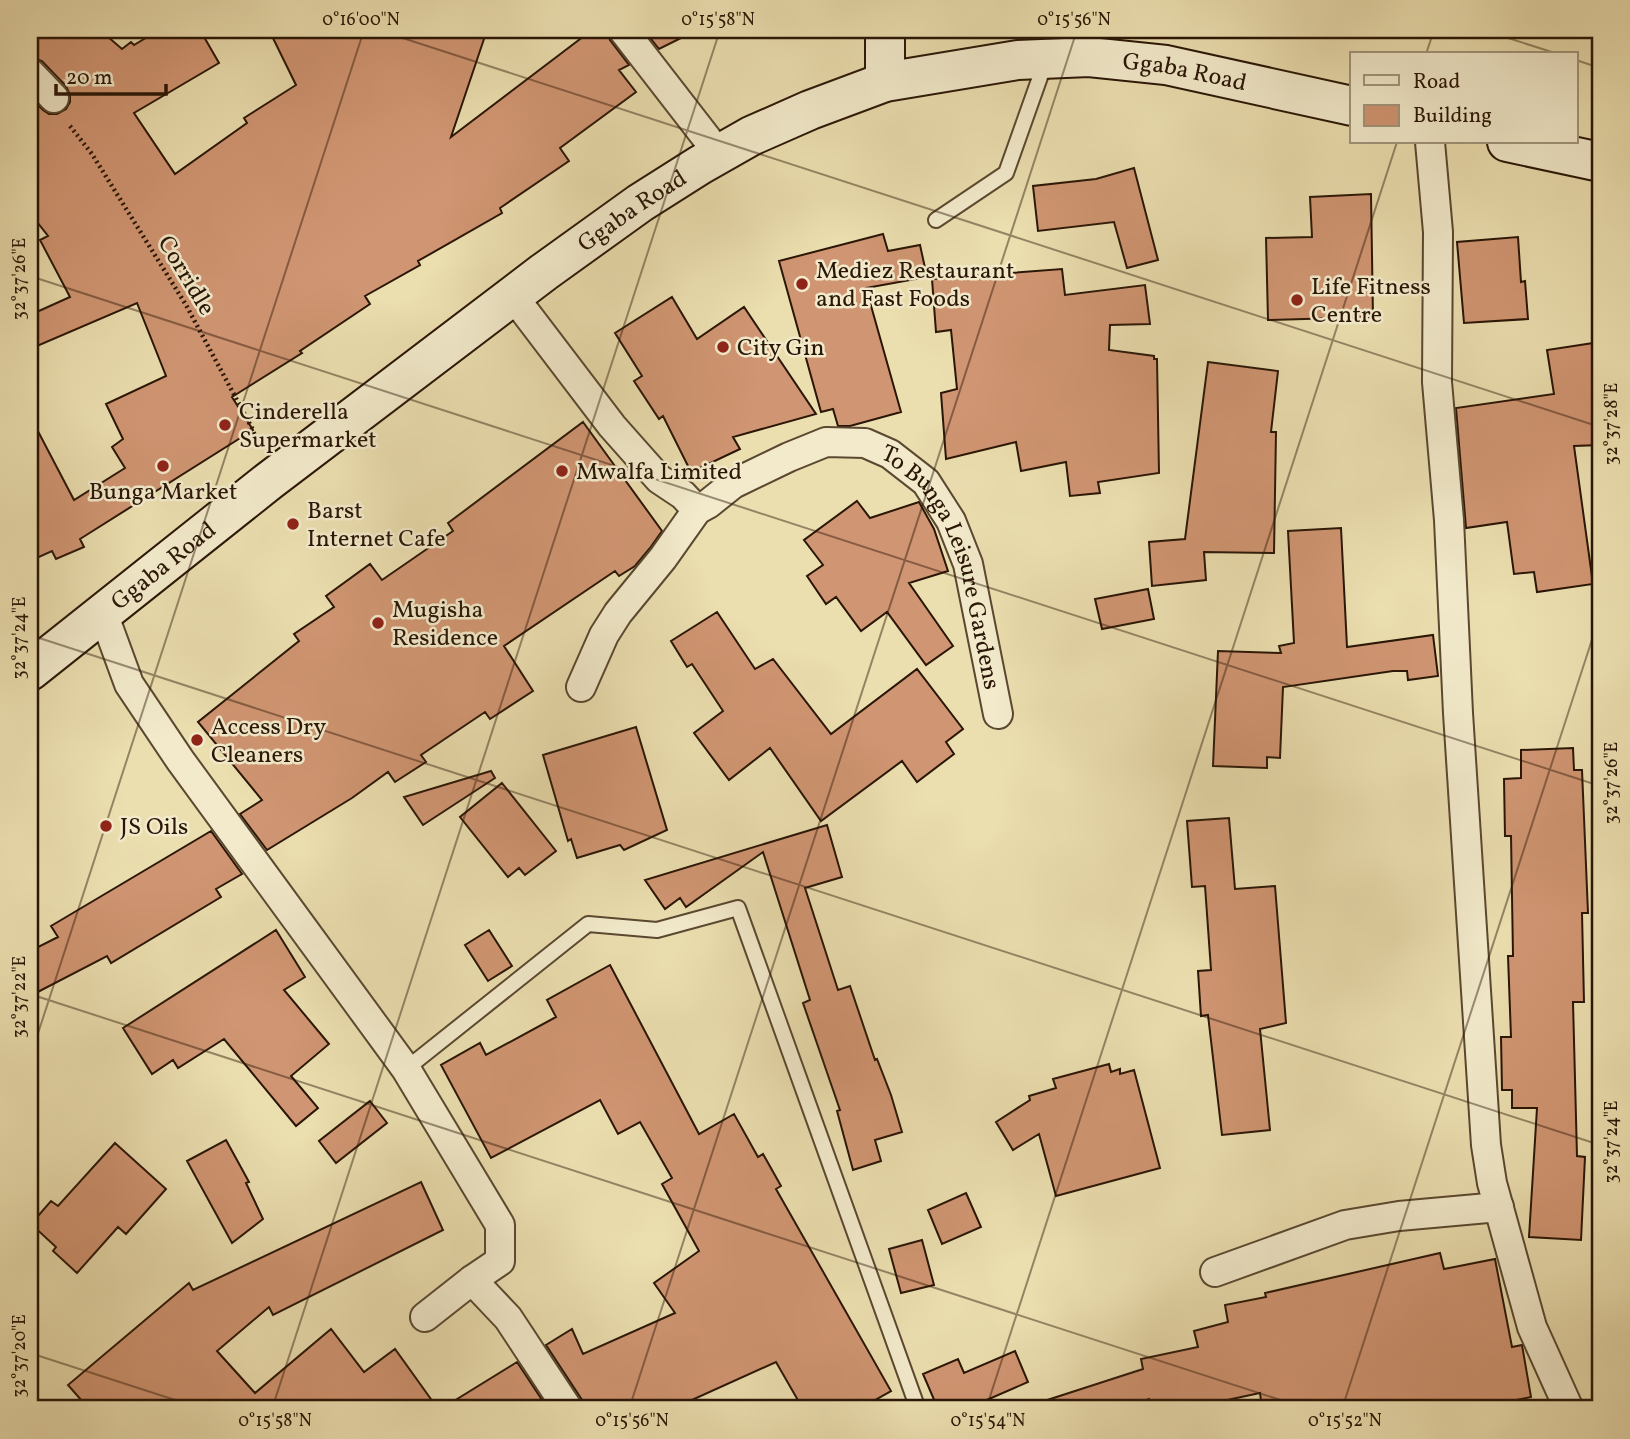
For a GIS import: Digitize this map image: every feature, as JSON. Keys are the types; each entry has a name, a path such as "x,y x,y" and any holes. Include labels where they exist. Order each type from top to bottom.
{"main road":[{"path":"885,30 885,82"},
{"name":"Ggaba Road","path":"30,671 269,481 640,203 751,136 810,110 885,82 1018,60 1046,58 1088,43 1166,65 1350,106"},
{"path":"1516,144 1600,162"}],"street":[{"path":"623,30 719,154"},
{"path":"30,74 54,98"},
{"path":"1430,144 1438,232 1437,382 1449,520 1486,1145 1492,1183 1532,1327 1569,1409"},
{"path":"513,296 612,426 659,479 683,495 697,510"},
{"name":"To Bunga Leisure Gardens","path":"581,687 604,635 618,613 663,558 697,510 733,484 826,442 866,443 890,454 926,482 951,521 968,564 998,714"},
{"path":"103,613 129,684 180,760 406,1069 500,1225 500,1261 425,1317"},
{"path":"1215,1272 1345,1225 1399,1216 1499,1207"},
{"path":"472,1280 508,1318 568,1409"}],"lane":[{"path":"936,220 1006,173 1046,58"},
{"path":"406,1069 588,924 657,930 738,908 918,1409"}],"path":[{"name":"Corridle","path":"54,98 68,124 92,154 186,304 253,430 269,481"}],"building":[{"path":"30,30 100,30 122,49 131,42 134,45 159,30 200,30 219,63 134,113 175,174 247,123 244,118 296,85 269,30 487,30 451,137 592,30 607,30 610,40 629,65 619,70 636,92 560,148 569,161 500,208 502,213 418,261 420,265 365,296 370,304 300,351 302,353 232,397 253,430 80,539 84,547 56,559 52,551 30,561 30,416 74,500 125,468 112,447 123,439 106,404 166,376 137,303 30,349 30,315 70,297 40,240 48,236 30,213 30,97 49,114 57,114 66,109 70,95 66,86 42,61 30,57"},
{"path":"644,30 697,30 659,49"},
{"path":"1134,168 1158,260 1127,268 1114,222 1038,231 1033,186 1096,179"},
{"path":"1371,194 1373,317 1268,320 1266,238 1312,237 1310,197"},
{"path":"883,234 888,251 920,245 927,277 866,288 901,412 850,426 838,426 833,409 821,412 779,261"},
{"path":"1518,237 1521,282 1525,281 1528,319 1464,323 1457,242"},
{"path":"1062,269 1065,295 1145,285 1150,324 1110,325 1109,350 1154,356 1154,359 1157,359 1159,473 1098,482 1100,493 1070,496 1066,462 1021,471 1016,442 946,459 941,393 957,389 951,330 936,332 932,279"},
{"path":"672,297 697,339 744,307 816,414 733,437 740,449 700,468 689,468 663,416 659,419 634,381 642,376 615,333"},
{"path":"1600,342 1600,445 1574,446 1593,584 1537,592 1534,572 1514,574 1507,522 1466,528 1456,408 1554,394 1547,350"},
{"path":"1208,362 1278,371 1271,432 1276,432 1274,553 1204,552 1206,580 1152,586 1149,542 1185,539"},
{"path":"583,422 662,531 650,548 635,566 619,576 615,571 504,646 533,691 490,719 485,712 421,755 426,762 395,782 388,772 352,798 267,850 240,814 262,800 198,722 299,641 294,634 334,607 326,596 370,564 382,580 453,531 448,523"},
{"path":"857,501 870,518 919,502 934,529 948,571 909,583 953,646 926,665 887,612 861,631 836,597 826,604 807,576 823,565 804,540"},
{"path":"1341,528 1347,647 1433,635 1438,676 1408,680 1407,671 1393,671 1283,687 1280,758 1267,757 1267,768 1213,766 1218,651 1281,653 1279,646 1294,643 1288,531"},
{"path":"1148,589 1154,619 1102,629 1095,599"},
{"path":"717,612 755,669 773,659 831,734 917,669 963,729 946,742 954,754 917,782 902,761 821,821 770,748 729,780 694,733 723,711 692,664 687,667 671,641"},
{"path":"636,727 667,830 624,850 620,845 577,858 571,839 568,841 543,755"},
{"path":"1573,748 1574,770 1582,770 1588,913 1582,913 1584,1002 1573,1002 1577,1156 1585,1157 1581,1240 1529,1237 1537,1108 1512,1108 1512,1090 1502,1090 1501,1037 1511,1037 1508,956 1513,956 1511,836 1505,836 1504,779 1521,778 1521,750"},
{"path":"491,771 495,778 423,825 404,797"},
{"path":"502,783 556,851 525,875 519,868 508,877 460,817"},
{"path":"1229,818 1235,889 1275,886 1286,1023 1260,1029 1270,1130 1222,1135 1208,1015 1201,1016 1198,971 1211,970 1205,886 1192,887 1187,821"},
{"path":"827,825 842,877 805,888 838,990 850,986 902,1132 875,1140 881,1161 853,1170 837,1111 840,1110 803,1003 810,1000 763,852 686,907 680,898 665,909 645,880"},
{"path":"211,831 242,874 216,889 221,897 111,963 107,956 30,996 30,951 58,937 51,926"},
{"path":"276,930 305,977 284,990 329,1044 291,1076 318,1108 296,1126 224,1039 178,1068 173,1060 152,1074 123,1028"},
{"path":"489,930 512,966 488,981 465,945"},
{"path":"610,965 699,1134 734,1114 758,1157 763,1154 781,1186 776,1189 891,1391 859,1409 803,1409 776,1362 672,1409 584,1409 582,1400 546,1345 572,1329 583,1354 675,1313 654,1283 699,1251 662,1184 672,1178 640,1122 618,1134 600,1100 491,1158 441,1065 480,1043 486,1055 556,1017 547,1000"},
{"path":"1109,1064 1111,1072 1120,1069 1120,1074 1134,1070 1160,1168 1056,1196 1039,1134 1013,1150 996,1122 1030,1100 1029,1096 1056,1088 1053,1079"},
{"path":"370,1101 387,1123 336,1163 319,1141"},
{"path":"226,1140 249,1182 246,1183 263,1219 232,1243 187,1161"},
{"path":"115,1143 166,1189 126,1234 118,1227 77,1273 53,1251 56,1247 31,1224 51,1201 58,1206"},
{"path":"421,1182 443,1230 273,1315 269,1307 217,1351 255,1393 331,1329 364,1372 395,1349 438,1409 89,1409 68,1385 189,1283 193,1290"},
{"path":"966,1193 981,1227 942,1244 928,1210"},
{"path":"922,1240 934,1285 901,1293 889,1249"},
{"path":"1440,1253 1444,1269 1495,1259 1512,1347 1522,1345 1531,1397 1472,1409 1262,1409 1260,1393 1185,1409 1151,1409 1149,1399 1118,1409 1039,1409 1038,1403 1143,1369 1141,1359 1198,1347 1194,1331 1228,1322 1225,1305 1266,1297 1265,1293"},
{"path":"1015,1351 1028,1382 966,1409 938,1409 923,1374 958,1359 964,1373"},
{"path":"517,1362 548,1409 441,1409"}],"place":[{"name":"Mediez Restaurant and Fast Foods","path":"802,284"},
{"name":"Life Fitness Centre","path":"1297,300"},
{"name":"City Gin","path":"723,347"},
{"name":"Cinderella Supermarket","path":"225,425"},
{"name":"Bunga Market","path":"163,466"},
{"name":"Mwalfa Limited","path":"562,471"},
{"name":"Barst Internet Cafe","path":"293,524"},
{"name":"Mugisha Residence","path":"378,623"},
{"name":"Access Dry Cleaners","path":"197,740"},
{"name":"JS Oils","path":"106,826"}]}
